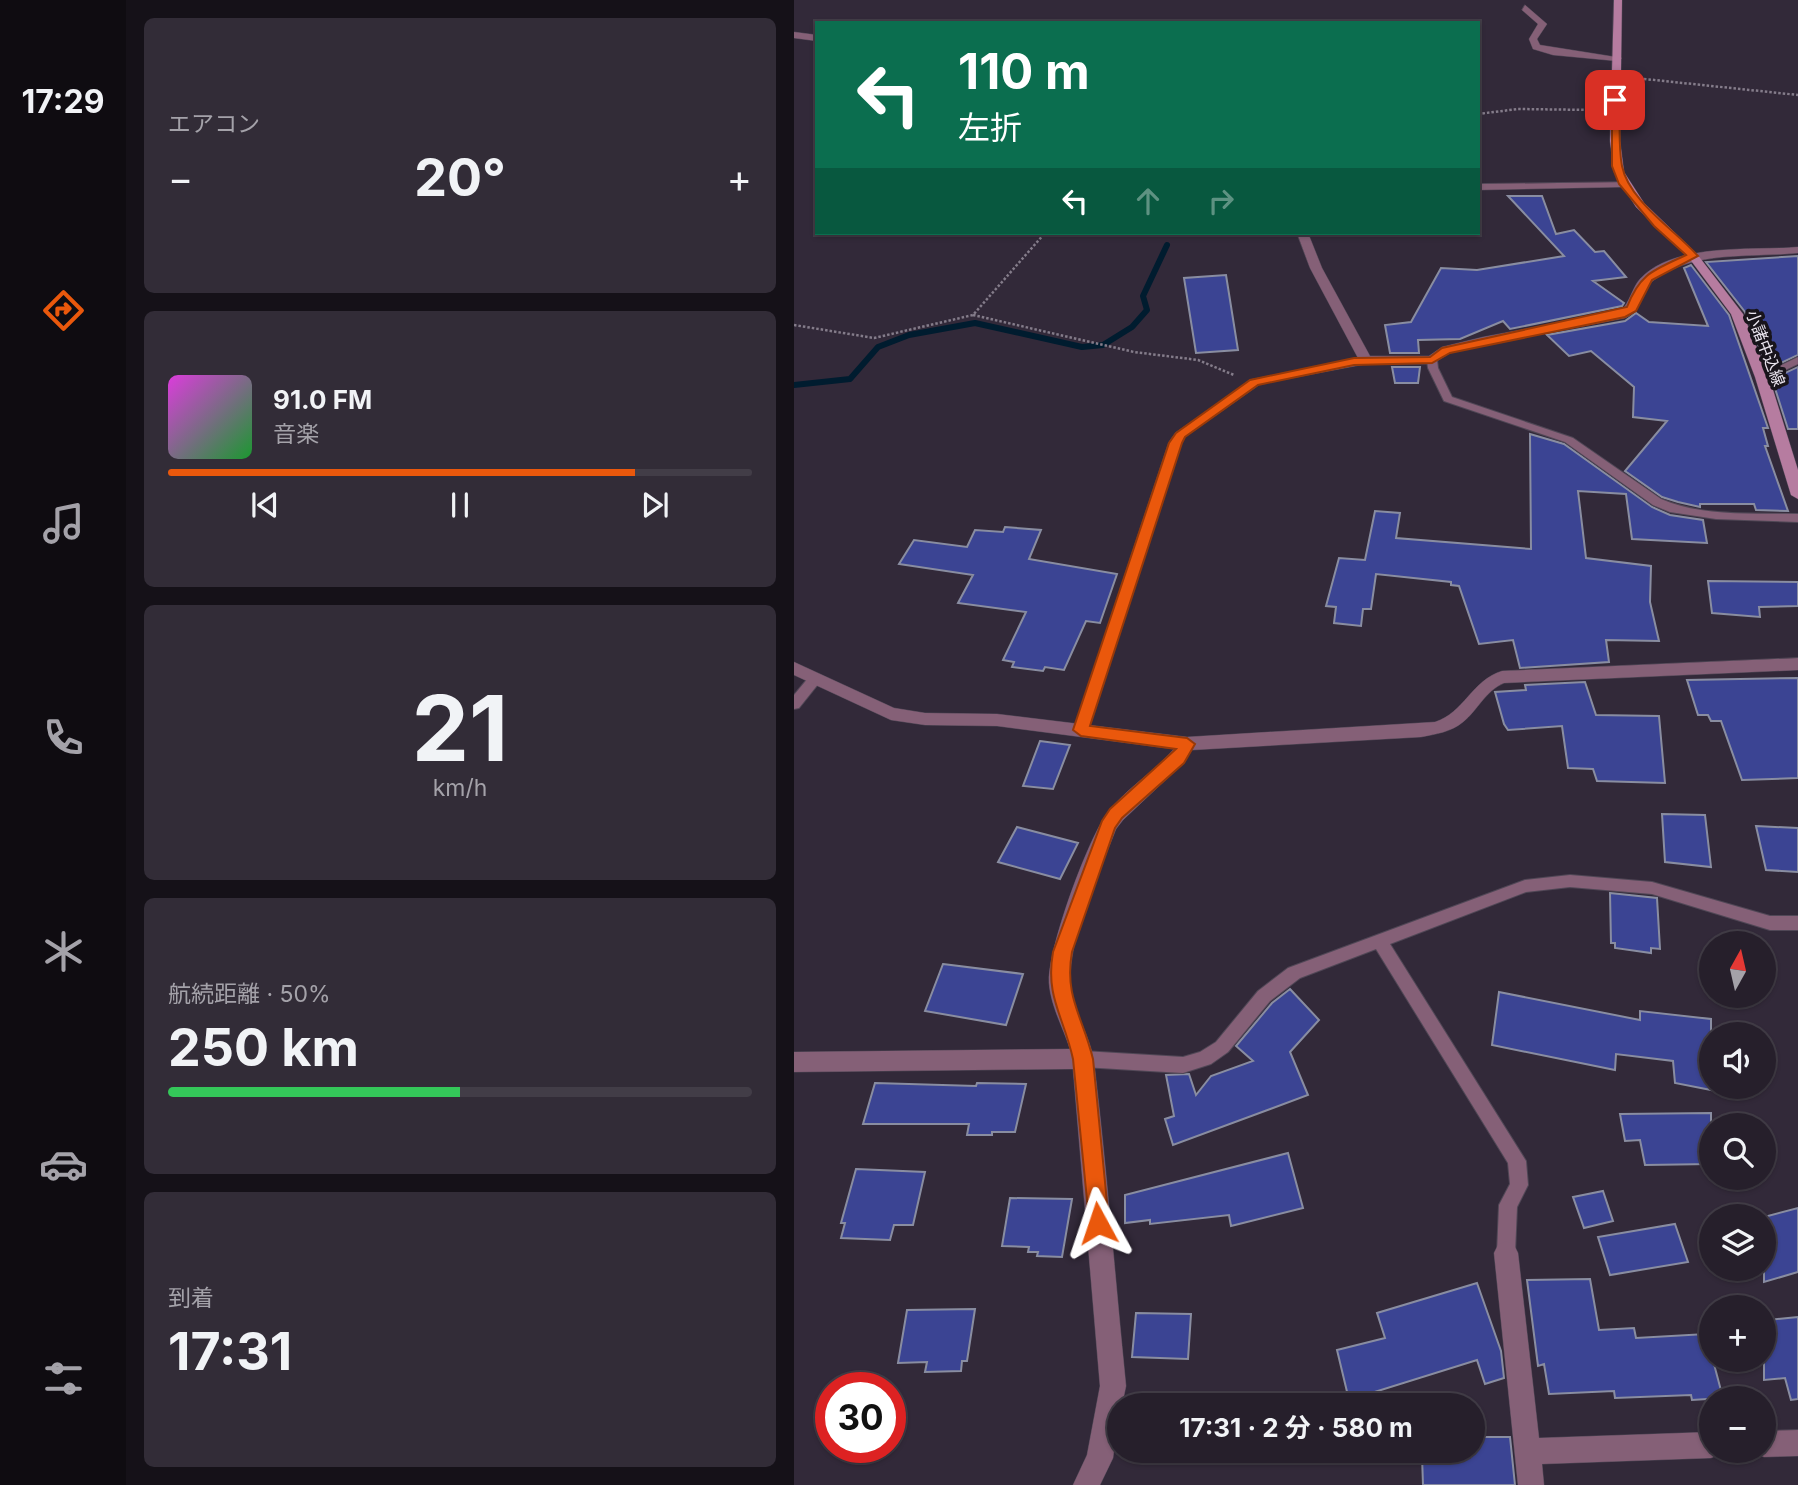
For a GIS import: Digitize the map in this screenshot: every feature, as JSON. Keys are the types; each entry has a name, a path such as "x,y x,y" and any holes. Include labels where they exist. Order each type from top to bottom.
{"main road":[{"name":"小諸中込線","path":"1618,0 1615,111 1617,166 1624,184 1658,224 1693,256 1737,314 1762,377 1797,495"}],"street":[{"path":"1525,8 1543,24 1532,39 1536,47 1553,52 1616,58"},
{"path":"794,35 815,38"},
{"path":"1480,187 1624,184"},
{"path":"1303,235 1316,268 1366,360"},
{"path":"1254,383 1366,360 1432,360 1446,351 1483,341 1625,314 1632,309 1640,287 1648,278 1693,256 1797,250"},
{"path":"794,668 814,680 891,714 925,719 997,720 1187,744 1421,731 1447,725 1461,715 1491,680 1502,677 1797,664"},
{"path":"1086,1485 1100,1458 1113,1387 1083,1059 1060,985 1062,952 1108,826 1116,814 1178,758 1187,744"},
{"path":"794,1062 1083,1059"},
{"path":"1506,1253 1531,1485"},
{"path":"1776,1444 1797,1443"},
{"path":"1527,1451 1699,1445"}],"lane":[{"path":"1432,360 1433,368 1448,399 1569,440 1657,502 1692,513 1797,518"},
{"path":"1762,377 1769,376 1797,360"},
{"path":"1081,730 1175,443 1180,435 1254,383"},
{"path":"794,704 814,680"},
{"path":"1083,1059 1183,1065 1205,1058 1222,1047 1264,996 1294,973 1525,886 1570,881 1652,888 1770,923 1797,923"},
{"path":"1380,942 1517,1161 1519,1185 1508,1205 1506,1253"}],"path":[{"path":"1616,76 1797,95"},
{"path":"1480,114 1518,109 1615,111"},
{"path":"973,315 1043,235"},
{"path":"794,325 874,338 973,315 1134,352 1198,360 1254,383"}],"building":[{"path":"1508,196 1542,196 1556,234 1574,230 1595,252 1604,251 1626,277 1593,281 1624,303 1622,306 1510,329 1503,321 1460,339 1418,340 1419,353 1390,353 1385,325 1411,322 1441,268 1477,270 1564,256"},
{"path":"1798,256 1798,355 1768,369 1745,312 1706,262"},
{"path":"1691,265 1729,315 1768,428 1763,428 1768,446 1765,446 1788,511 1756,510 1754,504 1700,504 1700,507 1678,502 1662,497 1625,471 1667,421 1633,417 1634,387 1591,351 1569,356 1547,335 1625,321 1636,313 1649,322 1708,326 1684,268"},
{"path":"1226,275 1238,350 1196,353 1184,278"},
{"path":"1392,367 1420,367 1418,383 1395,383"},
{"path":"1798,367 1798,429 1788,429 1772,379"},
{"path":"1530,434 1564,444 1652,507 1670,515 1703,520 1707,543 1632,539 1626,494 1578,491 1586,558 1651,566 1650,602 1659,641 1606,640 1609,662 1520,668 1513,640 1479,644 1459,586 1451,585 1451,582 1376,574 1371,609 1363,609 1361,626 1334,623 1336,607 1326,606 1339,558 1365,560 1375,511 1400,513 1396,538 1531,549"},
{"path":"1005,527 1041,530 1029,559 1117,574 1100,623 1086,621 1064,670 1045,667 1043,671 1012,667 1014,662 1003,660 1026,612 958,603 973,575 899,564 914,540 967,547 975,530 1003,532"},
{"path":"1708,581 1798,582 1798,606 1759,607 1760,617 1712,613"},
{"path":"1798,678 1798,778 1742,780 1721,721 1711,721 1708,715 1698,715 1687,680"},
{"path":"1585,682 1596,715 1659,716 1665,783 1597,781 1593,769 1568,768 1562,726 1508,730 1504,724 1495,692 1526,690 1525,685"},
{"path":"1040,741 1070,745 1053,789 1023,786"},
{"path":"1662,814 1705,815 1711,867 1665,862"},
{"path":"1756,826 1798,828 1798,872 1766,870"},
{"path":"1017,827 1078,843 1060,879 998,862"},
{"path":"1610,893 1657,898 1660,949 1651,948 1651,953 1615,948 1615,943 1611,943"},
{"path":"943,964 1023,974 1006,1025 925,1011"},
{"path":"1290,989 1319,1020 1290,1052 1308,1095 1173,1145 1165,1119 1174,1116 1166,1075 1189,1074 1196,1095 1211,1076 1253,1061 1236,1046 1272,1003"},
{"path":"1499,992 1640,1020 1640,1011 1711,1019 1711,1022 1699,1022 1699,1088 1675,1083 1673,1061 1616,1054 1615,1070 1492,1045"},
{"path":"875,1083 976,1086 977,1083 1026,1084 1015,1132 967,1135 969,1124 863,1124"},
{"path":"1699,1113 1699,1164 1645,1165 1640,1140 1625,1141 1620,1114"},
{"path":"1288,1153 1303,1208 1231,1226 1229,1215 1150,1224 1150,1220 1125,1223 1125,1195"},
{"path":"856,1169 925,1172 913,1225 894,1225 890,1240 841,1238 845,1223 841,1223"},
{"path":"1603,1191 1613,1221 1584,1228 1573,1197"},
{"path":"1010,1198 1072,1199 1062,1257 1037,1256 1038,1252 1028,1252 1029,1247 1002,1246"},
{"path":"1798,1208 1798,1272 1776,1278 1776,1214"},
{"path":"1675,1224 1688,1262 1610,1275 1598,1237"},
{"path":"1590,1279 1599,1330 1634,1328 1636,1338 1699,1334 1699,1372 1716,1372 1720,1386 1699,1386 1699,1400 1692,1400 1691,1395 1615,1398 1614,1391 1549,1394 1544,1364 1538,1366 1527,1280"},
{"path":"1477,1283 1501,1351 1504,1378 1485,1384 1477,1360 1371,1393 1347,1393 1337,1350 1385,1338 1377,1313"},
{"path":"975,1309 967,1361 962,1361 961,1371 925,1372 927,1362 898,1363 907,1310"},
{"path":"1136,1313 1191,1314 1188,1359 1132,1357"},
{"path":"1798,1317 1798,1399 1791,1400 1785,1378 1764,1380 1764,1372 1776,1372 1776,1319"},
{"path":"1485,1437 1510,1437 1515,1485 1423,1485 1422,1463 1485,1463"}],"waterway":[{"path":"794,385 850,379 878,347 909,335 975,323 1082,347 1103,345 1132,327 1147,310 1143,296 1167,245"}],"route":[{"path":"1098,1223 1083,1059 1077,1033 1061,997 1059,972 1062,952 1108,826 1116,814 1178,758 1187,744 1081,730 1175,443 1180,435 1254,383 1277,376 1354,361 1432,360 1446,351 1483,341 1625,314 1632,309 1640,287 1648,278 1693,256 1658,224 1624,184 1617,166 1615,100"}]}
